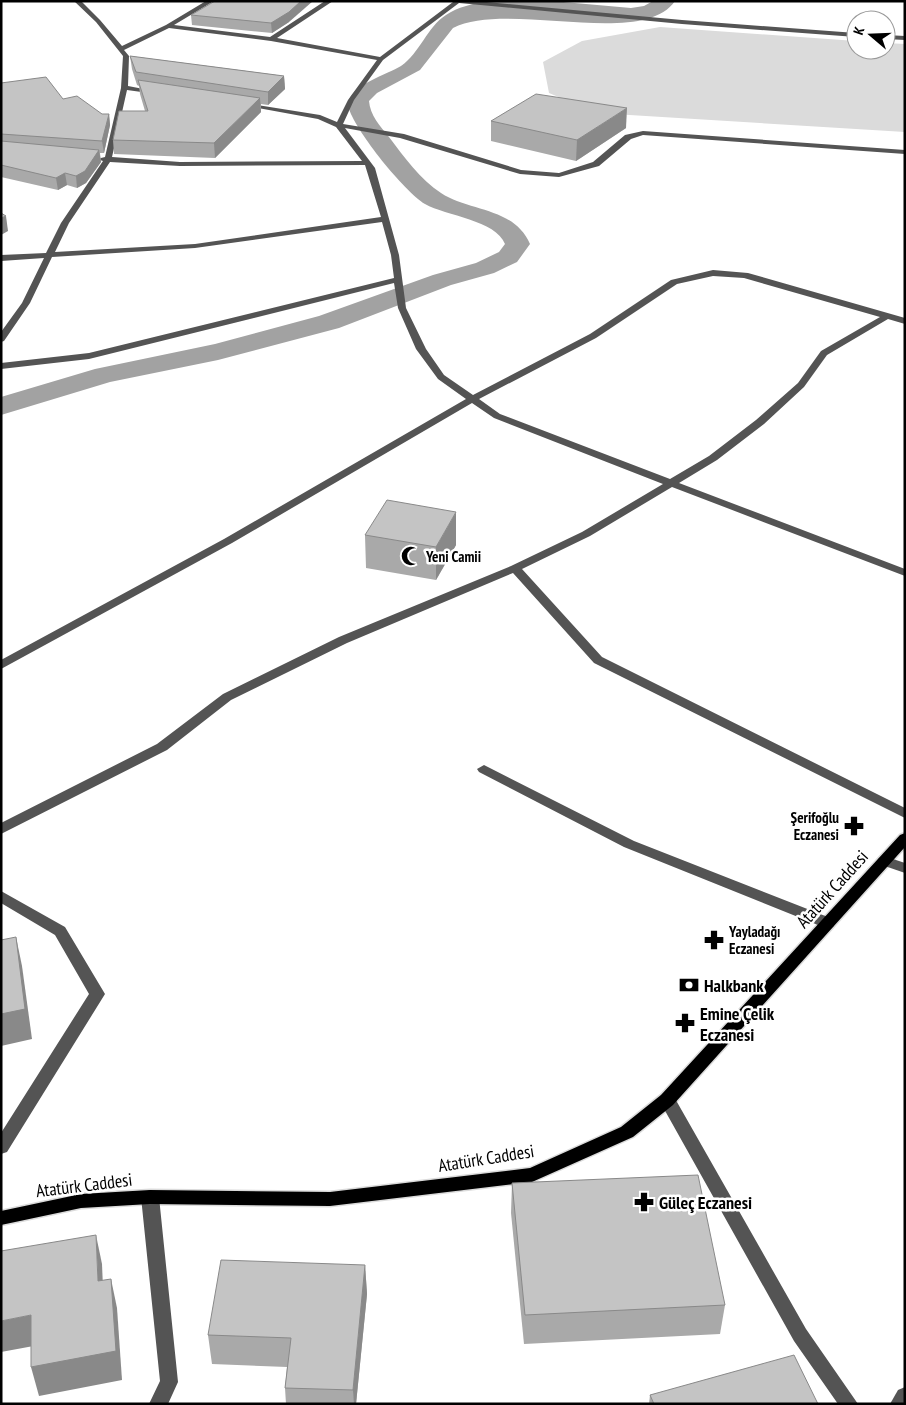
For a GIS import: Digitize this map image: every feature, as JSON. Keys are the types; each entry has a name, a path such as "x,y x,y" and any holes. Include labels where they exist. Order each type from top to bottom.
{"main road":[{"name":"Atatürk Caddesi","path":"1,1218 81,1201 150,1197 330,1199 532,1175 627,1132 667,1100 905,838"}],"street":[{"path":"1,339 26,303 65,223 108,159 124,88 126,56 98,21 77,1"},
{"path":"121,49 168,26 211,1"},
{"path":"271,39 330,1"},
{"path":"339,125 351,100 381,59 455,1 682,22 846,34"},
{"path":"168,26 271,39 381,59"},
{"path":"124,88 160,93"},
{"path":"234,104 320,117 339,125 401,136 520,172 559,175 596,164 628,137 643,133 905,152"},
{"path":"339,125 368,163 395,255 402,308 421,349 441,377 471,400 497,416 905,573"},
{"path":"90,158 180,164 368,163"},
{"path":"1,258 195,246 385,219"},
{"path":"1,665 228,541 471,400 594,336 674,282 713,273 745,275 905,321"},
{"path":"1,366 88,356 399,284"},
{"path":"1,829 162,746 227,697 343,640 515,568 586,534 713,458 760,422 801,385 824,353 887,316"},
{"path":"515,568 598,660 905,814"},
{"path":"484,769 629,844 828,923"},
{"path":"884,861 905,868"},
{"path":"1,896 60,931 97,994 1,1147"},
{"path":"667,1100 800,1335 849,1404"},
{"path":"150,1197 169,1382 158,1404"},
{"path":"899,1404 905,1396"}],"shaded area":[{"path":"660,27 846,40 846,60 896,60 896,44 905,44 905,132 597,113 549,93 543,62 582,41"}],"building":[{"path":"215,1 301,1 289,12 271,23 191,15"},
{"path":"130,56 284,76 268,92 136,72"},
{"path":"46,77 63,99 77,96 102,114 109,114 102,141 1,134 1,83"},
{"path":"138,80 260,98 214,143 113,140 119,111 148,111"},
{"path":"536,94 627,108 577,140 491,121"},
{"path":"1,141 99,150 85,171 76,176 65,173 56,178 1,165"},
{"path":"387,500 456,512 436,547 365,535"},
{"path":"16,937 25,1009 1,1014 1,940"},
{"path":"698,1175 725,1305 525,1315 512,1183"},
{"path":"96,1235 98,1281 111,1279 116,1351 31,1367 31,1315 1,1321 1,1251"},
{"path":"221,1260 365,1265 353,1390 285,1388 291,1338 208,1335"},
{"path":"794,1355 818,1404 654,1404 650,1395"}],"waterway":[{"path":"1,406 105,375 218,352 329,322 442,280 485,268 508,257 518,244 514,235 495,222 443,203 426,193 406,174 378,138 364,118 359,107 359,100 370,89 400,75 413,66 452,19 476,9 515,4 631,14 649,11 666,1"}],"place":[{"name":"Yeni Camii","path":"411,556"},
{"name":"Şerifoğlu Eczanesi","path":"854,826"},
{"name":"Yayladağı Eczanesi","path":"714,940"},
{"name":"Halkbank","path":"689,985"},
{"name":"Emine Çelik Eczanesi","path":"685,1023"},
{"name":"Güleç Eczanesi","path":"644,1202"}]}
